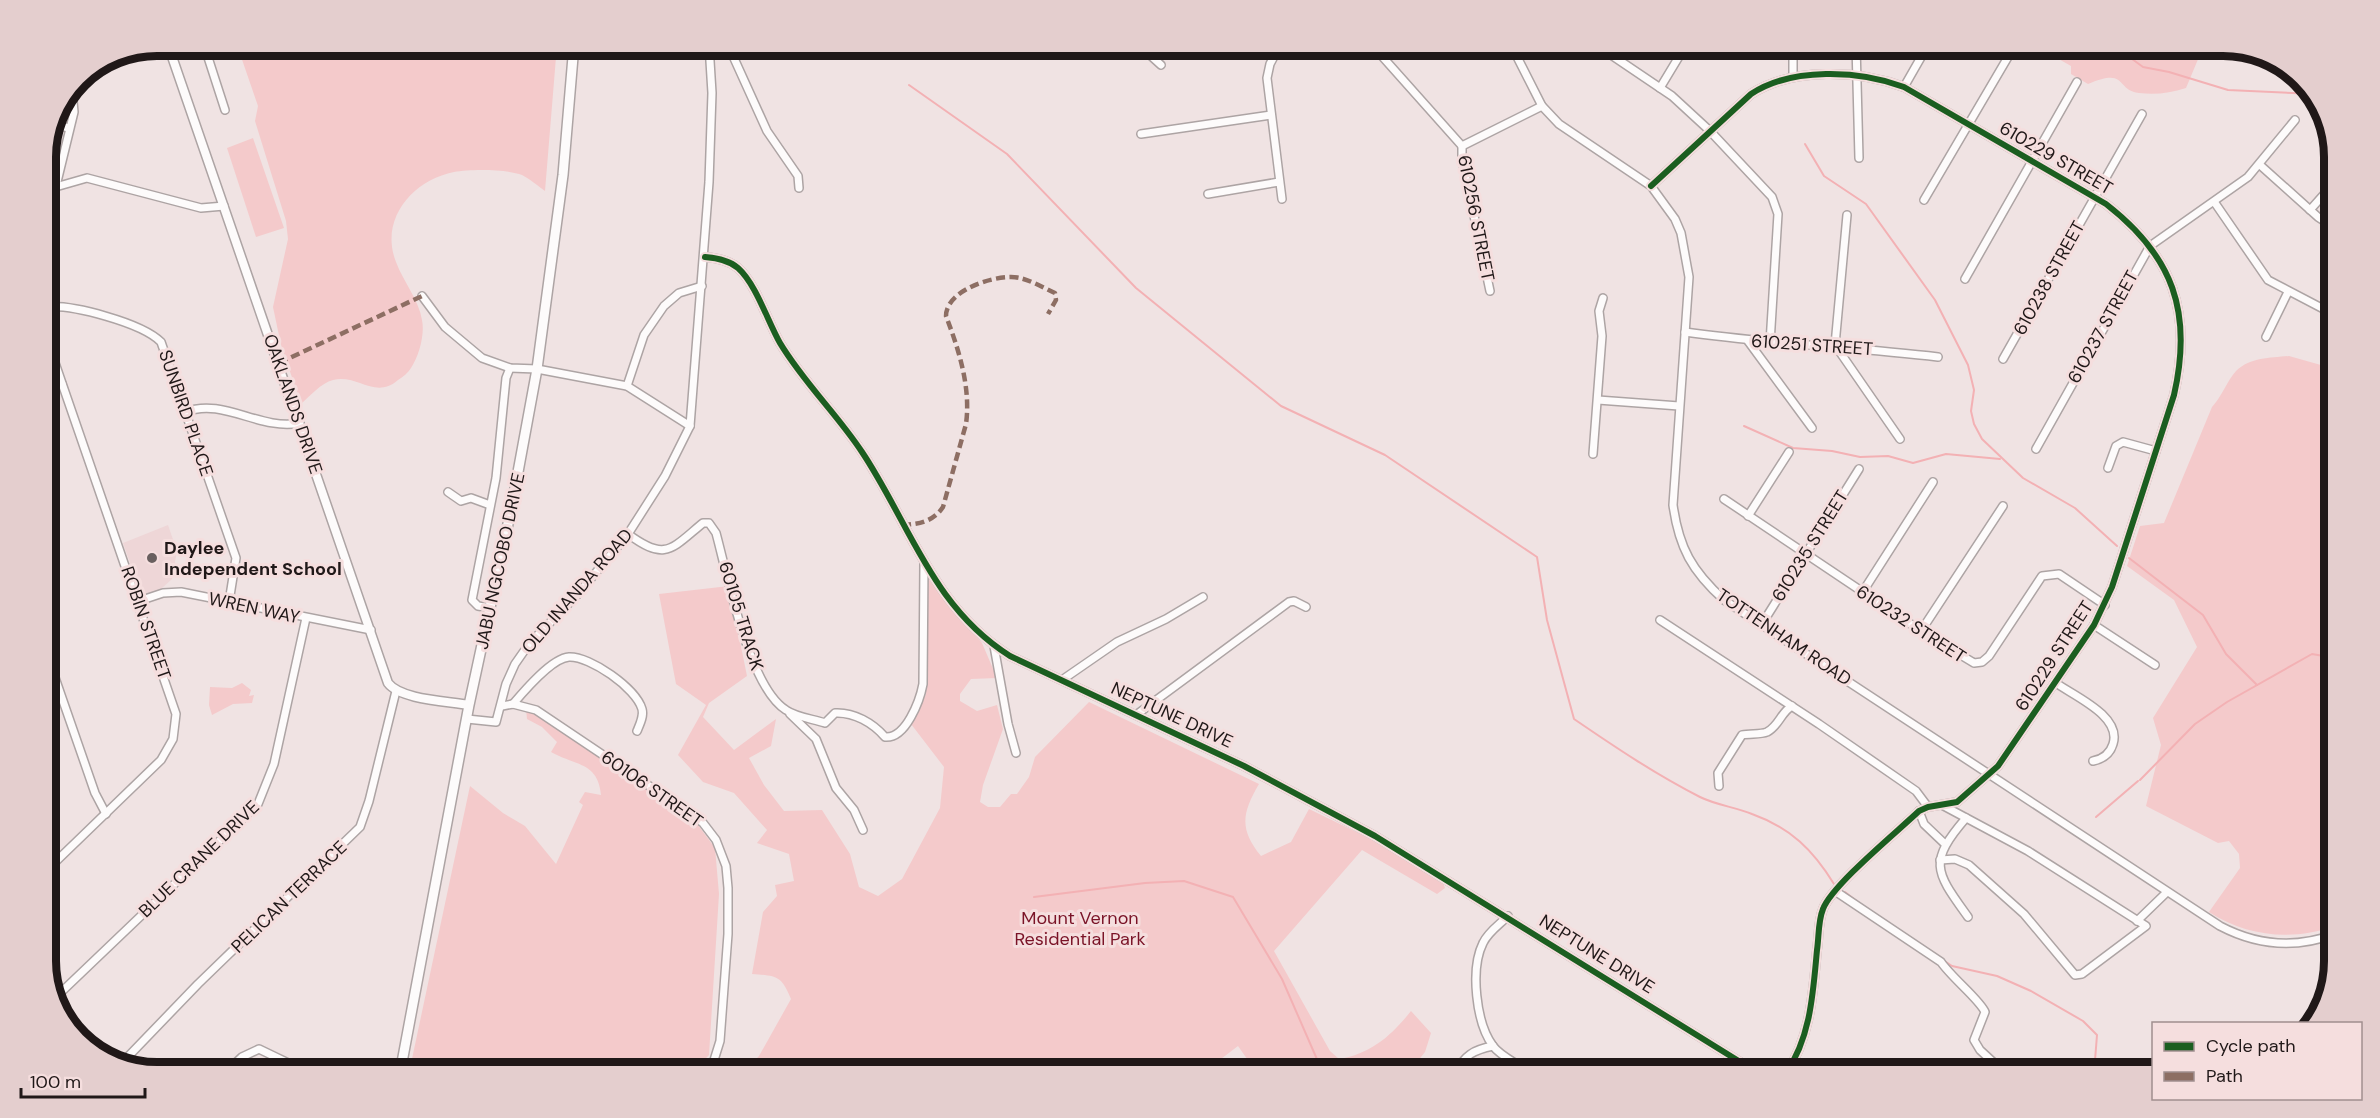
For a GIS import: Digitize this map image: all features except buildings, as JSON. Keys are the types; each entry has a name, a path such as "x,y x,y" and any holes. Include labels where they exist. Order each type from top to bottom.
{"main road":[{"name":"JABU NGCOBO DRIVE","path":"402,1062 469,705 537,369 563,175 573,56"}],"street":[{"name":"OAKLANDS DRIVE","path":"172,56 388,683 396,691"},
{"path":"208,56 225,110"},
{"name":"OLD INANDA ROAD","path":"502,706 506,684 521,655 579,594 628,534 665,476 690,426 705,256 712,93 710,56"},
{"path":"733,56 767,131 798,176 799,188"},
{"path":"1151,56 1161,65"},
{"path":"1274,56 1267,78 1282,199"},
{"path":"1382,56 1462,146 1542,106"},
{"name":"TOTTENHAM ROAD","path":"1517,56 1542,106 1559,124 1652,186 1675,219 1681,233 1689,277 1673,505 1679,536 1695,571 1724,600 2166,893 2242,938 2291,945 2324,938"},
{"path":"1613,56 1672,96 1710,131 1761,184 1777,205 1770,343"},
{"path":"1660,88 1679,56"},
{"path":"1793,56 1793,77"},
{"path":"1856,56 1859,158"},
{"path":"1904,87 1922,56"},
{"path":"1924,200 2008,57"},
{"name":"610229 STREET","path":"1652,186 1757,90 1776,80 1793,77 1855,74 1904,87 2095,196 2122,216 2150,246 2175,291 2182,340 2181,364 2174,395 2105,604 2056,683 1998,766 1957,802 1928,807 1919,811 1835,891 1822,910 1810,1012 1805,1032 1791,1062"},
{"path":"1965,279 2077,81"},
{"path":"73,99 74,112 56,186 87,178 201,208 224,206"},
{"name":"610238 STREET","path":"2003,359 2142,114"},
{"path":"1141,134 1270,115"},
{"path":"2150,246 2215,203 2260,165 2295,120"},
{"path":"60,126 69,128"},
{"name":"610256 STREET","path":"1462,146 1462,159 1490,291"},
{"path":"2260,165 2324,220"},
{"path":"1208,194 1279,182"},
{"path":"2310,210 2324,194"},
{"path":"2215,203 2261,274 2288,292 2324,310"},
{"path":"1847,215 1835,345 1900,439"},
{"name":"610237 STREET","path":"2036,449 2150,246"},
{"name":"NEPTUNE DRIVE","path":"705,256 729,262 746,277 780,343 796,368 866,457 924,564 961,614 994,646 1244,766 1366,831 1508,916 1740,1062"},
{"path":"627,386 644,335 664,306 679,293 702,286"},
{"path":"2266,337 2288,292"},
{"path":"422,296 445,327 466,348 482,358 510,368 537,369 627,386 690,426"},
{"path":"1593,454 1602,336 1599,311 1604,298"},
{"name":"SUNBIRD PLACE","path":"56,306 134,325 153,334 165,351 236,558 229,602"},
{"name":"610251 STREET","path":"1685,332 1748,341 1835,345 1938,357"},
{"path":"1748,341 1812,428"},
{"name":"ROBIN STREET","path":"56,366 173,699 176,728 169,749 161,760 56,862"},
{"path":"490,608 478,606 472,600 496,478 506,378 510,368"},
{"path":"56,385 62,384"},
{"path":"1598,400 1679,406"},
{"path":"2048,405 2058,408"},
{"path":"185,412 202,406 275,424 300,423"},
{"path":"2108,468 2116,446 2123,441 2156,451"},
{"path":"1748,516 1789,452"},
{"name":"610235 STREET","path":"1762,624 1859,469"},
{"path":"1862,593 1933,482"},
{"path":"448,492 461,501 471,498 490,505"},
{"name":"610232 STREET","path":"1724,499 1965,660 1982,662 2042,576 2059,574 2105,604"},
{"path":"1921,631 2003,506"},
{"name":"60105 TRACK","path":"628,534 644,546 660,551 671,548 703,523 709,524 716,533 750,658 770,693 809,729 816,739 836,788 854,810 863,830"},
{"path":"788,712 825,723 835,713 847,713 857,716 885,737 893,737 901,730 919,704 923,684 924,564"},
{"name":"WREN WAY","path":"139,601 172,592 371,630"},
{"path":"1062,680 1117,642 1166,619 1203,597"},
{"path":"1136,715 1289,602 1294,601 1306,607"},
{"name":"BLUE CRANE DRIVE","path":"61,993 258,804 274,764 306,618"},
{"path":"1660,620 1792,706 1916,791 1928,807"},
{"path":"2094,625 2155,665"},
{"path":"994,646 1008,724 1016,753"},
{"path":"513,704 539,676 560,659 576,658 613,675 632,693 642,710 637,731"},
{"path":"56,681 95,793 106,814"},
{"path":"2056,683 2106,717 2112,726 2114,742 2110,751 2103,759 2093,761"},
{"path":"396,691 469,705"},
{"name":"PELICAN TERRACE","path":"127,1058 198,984 360,827 396,691"},
{"name":"60106 STREET","path":"502,706 513,704 536,710 691,814 703,823 716,840 726,866 729,907 720,1041 713,1062"},
{"path":"467,719 496,722 502,706"},
{"path":"1719,786 1718,773 1742,735 1764,734 1771,730 1786,710 1792,706"},
{"path":"1940,860 1955,859 1969,865 2024,915 2075,975 2082,974 2146,926 2028,851 1941,805"},
{"path":"1919,811 1924,824 1944,843"},
{"path":"1966,818 1944,843 1940,860 1942,880 1968,917"},
{"path":"1835,891 1941,962 1952,978 1982,1005 1985,1012 1974,1040 1980,1050 1994,1062"},
{"path":"2137,921 2166,893"},
{"path":"1508,916 1487,936 1479,956 1479,1017 1493,1046 1515,1062"},
{"path":"1461,1062 1472,1052 1493,1046"},
{"path":"237,1062 259,1049 286,1062"}],"shaded area":[{"name":"Daylee Independent School","path":"168,525 177,551 172,579 161,589 146,595 141,594 123,543"}],"green space":[{"path":"241,56 556,56 545,191 522,175 515,173 488,170 454,172 425,183 403,204 396,217 392,231 392,246 396,262 420,313 423,332 419,351 411,368 404,376 390,385 382,388 350,380 333,380 320,387 301,404 281,345 273,307 288,239 286,221 255,121 258,106"},
{"path":"2053,56 2199,56 2186,88 2151,94 2132,91 2120,81 2109,78 2088,84 2071,74 2071,66"},
{"path":"253,138 284,228 256,237 227,148"},
{"path":"2289,356 2324,366 2324,929 2287,935 2270,934 2239,927 2209,912 2240,868 2239,854 2229,841 2218,843 2146,806 2161,745 2153,718 2197,647 2174,600 2127,566 2140,526 2164,523 2212,407 2233,375 2248,363"},
{"name":"Mount Vernon Residential Park","path":"926,576 982,643 997,678 971,679 960,694 960,701 977,711 997,705 1003,729 983,785 980,802 988,807 1000,807 1011,794 1017,794 1029,777 1035,757 1089,702 1259,784 1249,804 1245,821 1249,837 1261,856 1291,842 1309,809 1371,839 1443,882 1445,888 1437,894 1362,850 1274,951 1330,1051 1339,1059 1361,1053 1380,1042 1411,1011 1431,1033 1425,1052 1417,1062 1249,1062 1238,1046 1217,1062 753,1062 791,999 784,985 777,978 752,974 763,912 777,896 775,885 794,881 789,854 757,843 767,830 734,793 703,782 678,755 706,705 676,684 659,594 729,586 747,676 709,703 703,717 734,750 776,719 771,746 749,758 764,785 784,811 822,810 850,854 859,887 878,896 902,879 940,808 944,767 911,724 926,694"},
{"path":"242,683 251,690 249,696 254,695 252,703 233,704 212,715 209,705 210,687 232,688"},
{"path":"526,709 679,810 698,825 715,848 719,894 709,1055 702,1062 411,1062 470,786 503,813 525,826 556,864 583,805 579,802 585,792 601,795 595,776 584,766 551,752 557,742 542,727 527,719"}],"waterway":[{"path":"2128,56 2143,67 2169,72 2228,90 2302,93"},
{"path":"909,85 1007,154 1136,288 1281,406 1385,455 1537,557 1547,620 1574,719 1651,770 1700,797 1746,812 1790,833 1818,861 1834,884"},
{"path":"1805,144 1824,176 1866,204 1935,300 1968,365 1974,390 1971,411 1974,424 1982,439 2023,478 2075,508 2117,546"},
{"path":"1744,426 1793,448 1832,451 1860,457 1888,456 1913,463 1946,454 2000,459"},
{"path":"2129,558 2203,615 2226,654 2257,685"},
{"path":"2140,780 2195,724 2227,702 2312,654 2324,656"},
{"path":"2096,817 2138,781"},
{"path":"1034,897 1145,883 1184,881 1233,897 1282,979 1318,1062"},
{"path":"1845,892 1859,903"},
{"path":"1884,920 1952,966 1997,976 2031,991 2083,1021 2097,1035 2095,1062"}],"marked path":[{"path":"902,525 925,521 935,516 943,507 966,424 965,383 946,316 948,306 955,298 975,285 1011,277 1029,281 1055,293 1056,300 1048,314"},
{"path":"279,363 422,296"}],"cycle path":[{"path":"1651,186 1751,94 1768,85 1806,75 1826,74 1886,81 1904,87 2106,204 2148,244 2162,265 2172,288 2178,312 2181,337 2174,395 2112,587 2094,625 1998,766 1957,802 1928,807 1919,811 1866,859 1829,899 1820,919 1812,998 1806,1029 1792,1062"},
{"path":"705,257 731,263 744,275 756,293 789,358 862,452 942,589 961,614 983,636 1010,656 1244,766 1375,836 1740,1062"}],"place":[{"name":"Daylee Independent School","path":"152,558"}]}
